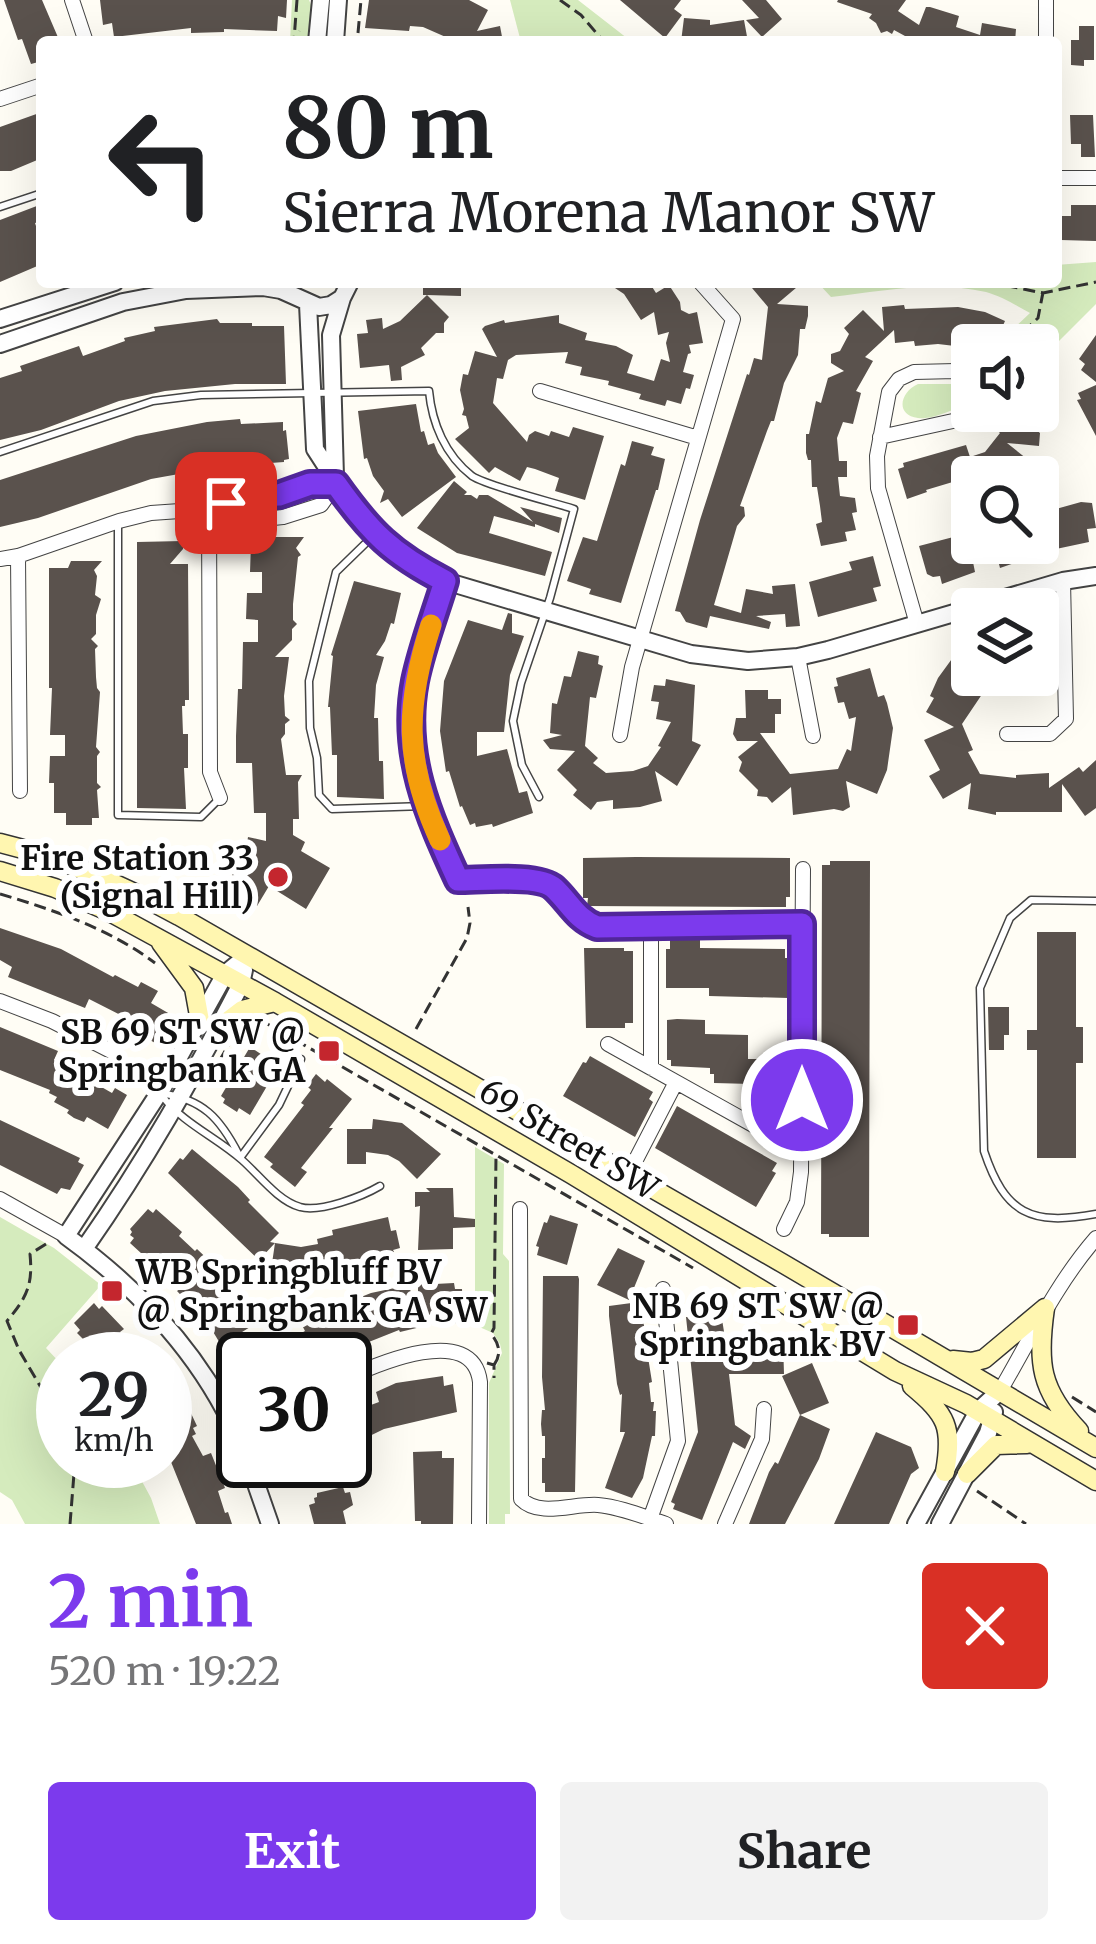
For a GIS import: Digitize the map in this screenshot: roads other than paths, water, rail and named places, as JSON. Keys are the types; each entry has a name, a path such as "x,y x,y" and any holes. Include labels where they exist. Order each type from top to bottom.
{"main road":[{"name":"69 Street SW","path":"0,842 108,880 179,916 1095,1448"},
{"name":"69 Street SW","path":"0,871 55,889 154,935 275,1002 895,1371 985,1415 1096,1481"},
{"path":"154,935 219,1026 242,1010 275,1002"},
{"path":"942,1357 960,1362 984,1359 1045,1308"},
{"path":"1045,1308 1040,1341 1045,1382 1065,1416 1095,1448"},
{"path":"895,1371 946,1422 950,1442 945,1472"},
{"path":"972,1483 996,1445 1030,1444"}],"street":[{"path":"72,0 84,36"},
{"path":"318,36 321,0"},
{"path":"335,36 338,0"},
{"path":"1046,0 1046,36"},
{"path":"0,99 36,87"},
{"path":"1062,178 1096,178"},
{"path":"0,319 96,288"},
{"path":"0,344 123,302 186,290 238,288"},
{"path":"270,288 324,307 346,290"},
{"path":"620,735 640,639 733,319 705,288"},
{"path":"209,509 245,520 283,517 321,506 336,484 331,335 346,290"},
{"path":"299,295 315,449 374,535 445,581 692,654 734,660 798,657 1063,581 1096,576"},
{"path":"917,624 878,488 877,456 890,392 904,376 951,371"},
{"path":"540,391 698,438"},
{"path":"880,437 951,421"},
{"path":"0,559 151,513 209,509 242,497 336,484"},
{"path":"209,509 210,772 220,798"},
{"path":"18,556 20,791"},
{"path":"445,581 412,704 414,766 425,806 458,880 543,881 583,922 597,927 802,924"},
{"path":"1007,734 1050,734 1066,718 1063,581"},
{"path":"798,657 814,736"},
{"path":"784,1228 797,1202 802,1144 802,869"},
{"path":"651,926 651,1068"},
{"path":"84,1249 184,1104 219,1026 233,979 248,956"},
{"path":"0,1001 113,1052"},
{"path":"61,1232 162,1089 219,1026"},
{"path":"608,1044 762,1130 802,1144"},
{"path":"628,1175 676,1082"},
{"path":"0,1199 61,1232 123,1281 166,1325 216,1396"},
{"path":"520,1209 520,1494 524,1503 533,1508 598,1505 658,1522 679,1441 663,1289"},
{"path":"916,1524 1045,1308 1096,1238"},
{"path":"372,1368 430,1352 460,1353 476,1365 479,1524"},
{"path":"724,1524 762,1439 764,1409"},
{"path":"940,1524 972,1483 985,1415"},
{"path":"257,1488 270,1524"},
{"path":"556,1524 561,1508"}],"lane":[{"path":"0,207 36,195"},
{"path":"0,452 153,401 201,394 429,392 431,417 444,444 473,477 574,509 513,722 522,765 539,796"},
{"path":"118,521 118,814 201,817 220,798"},
{"path":"374,535 336,572 309,682 319,795 332,808 425,806"},
{"path":"1096,901 1031,900 1010,918 980,988 985,1150 992,1174 1004,1196 1032,1214 1054,1218 1096,1214"},
{"path":"240,1158 279,1105 301,1059"},
{"path":"162,1089 222,1123 240,1158"},
{"path":"162,1089 288,1201 305,1209 363,1196 380,1186"}],"place":[{"name":"Fire Station 33 (Signal Hill)","path":"278,877"},
{"name":"SB 69 ST SW @ Springbank GA","path":"329,1051"},
{"name":"WB Springbluff BV @ Springbank GA SW","path":"112,1291"},
{"name":"NB 69 ST SW @ Springbank BV","path":"908,1325"}]}
